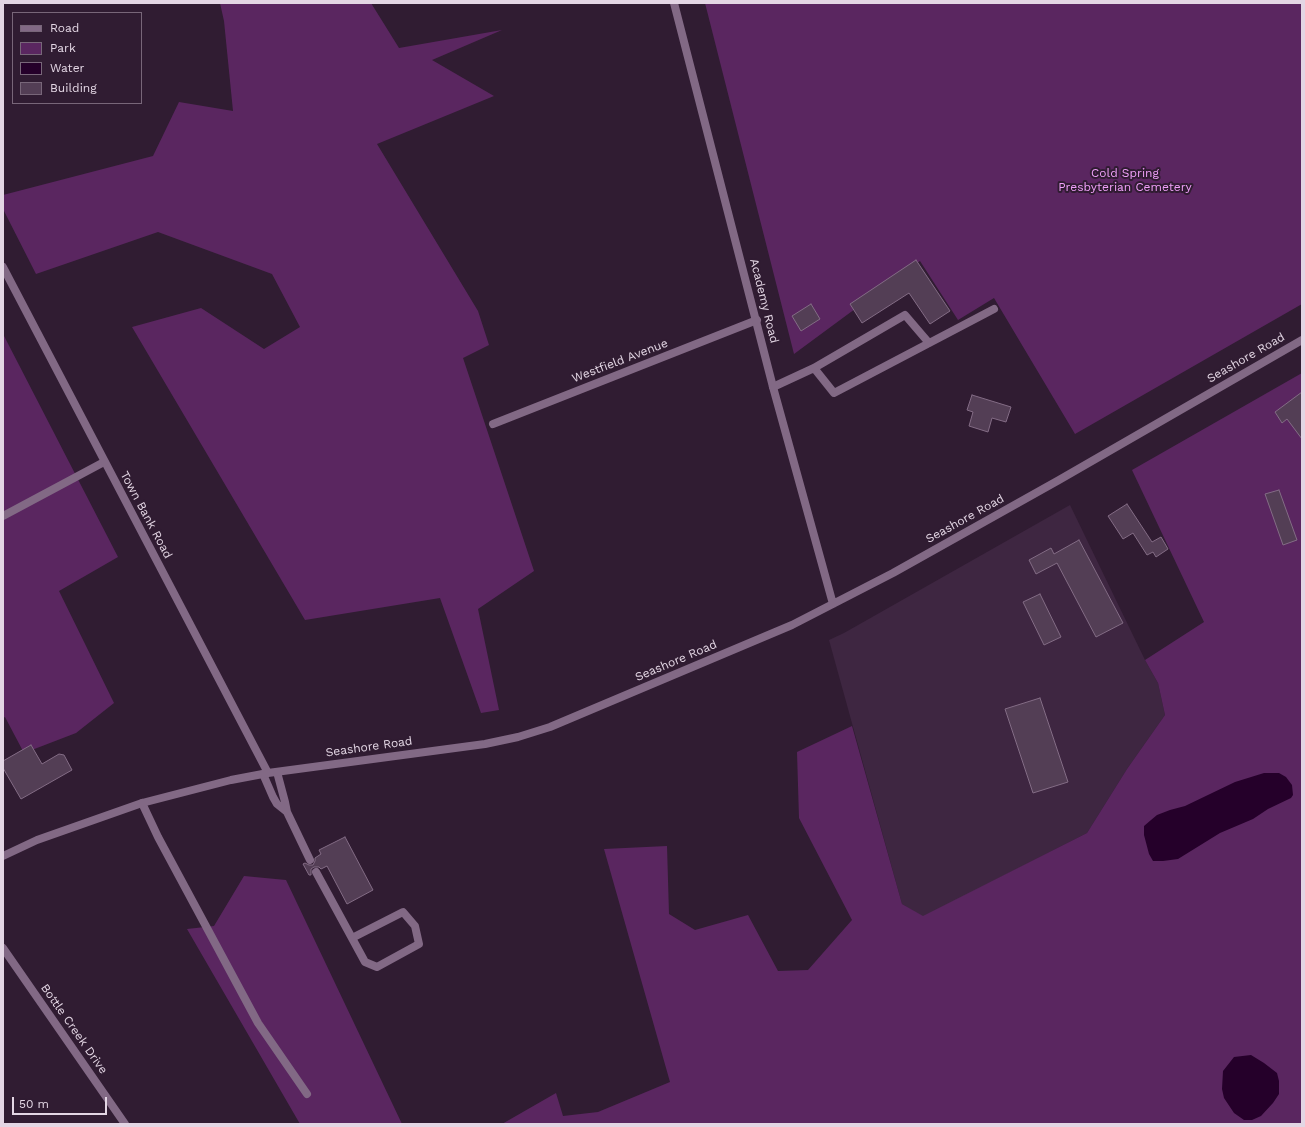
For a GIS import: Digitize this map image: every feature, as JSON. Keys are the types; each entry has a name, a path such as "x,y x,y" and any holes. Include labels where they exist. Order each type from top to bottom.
{"street":[{"name":"Academy Road","path":"674,3 757,320 773,387 833,604"},
{"name":"Town Bank Road","path":"3,267 265,773 272,796 277,804 287,812"},
{"path":"814,368 834,393 994,309"},
{"path":"773,387 814,368 905,315 929,343"},
{"name":"Westfield Avenue","path":"493,424 757,320"},
{"name":"Seashore Road","path":"3,856 36,840 142,803 231,780 265,773 485,744 518,737 550,727 785,629 893,573 1059,480 1302,340"},
{"path":"3,516 104,462"},
{"path":"276,772 287,812 310,860"},
{"path":"142,803 158,837 258,1023 307,1094"},
{"path":"316,872 352,938 366,962 377,967 419,944 415,926 403,912 352,938"},
{"name":"Bottle Creek Drive","path":"3,948 125,1124"}],"shaded area":[{"path":"1070,505 1145,660 1158,683 1165,715 1127,769 1087,833 923,917 902,904 829,640 844,633"}],"green space":[{"path":"220,3 371,3 399,48 502,30 432,60 494,96 377,144 478,311 489,345 463,358 534,571 478,609 499,710 481,713 440,598 305,620 132,327 201,308 264,349 300,327 272,274 158,232 36,274 3,209 3,195 153,156 179,102 233,111 224,21"},
{"name":"Cold Spring Presbyterian Cemetery","path":"705,3 1302,3 1302,304 1075,434 994,298 958,320 920,261 794,354"},
{"path":"3,334 118,557 59,591 114,703 76,733 24,753 5,717 3,718"},
{"path":"1302,373 1302,1124 502,1124 556,1093 563,1116 598,1112 670,1082 604,849 667,846 669,914 695,930 748,915 778,971 808,970 852,920 799,818 797,752 852,726 902,904 923,916 1087,833 1127,769 1165,715 1158,683 1145,660 1204,622 1132,470"},
{"path":"244,876 286,880 402,1124 300,1124 187,929 214,926"}],"water":[{"path":"1264,773 1279,773 1286,777 1292,785 1293,795 1291,798 1268,809 1253,819 1220,833 1178,859 1153,861 1149,854 1144,835 1144,826 1157,815 1185,806 1235,782"},
{"path":"1251,1055 1277,1073 1279,1081 1279,1094 1261,1116 1252,1120 1244,1120 1234,1113 1224,1098 1222,1089 1223,1071 1234,1057"}],"building":[{"path":"916,260 950,311 930,324 909,293 862,323 850,304"},
{"path":"811,304 820,319 801,331 792,316"},
{"path":"1302,392 1302,439 1287,419 1282,423 1275,412"},
{"path":"972,395 1011,407 1006,422 992,418 988,432 969,426 973,412 967,410"},
{"path":"1279,490 1297,540 1283,545 1265,494"},
{"path":"1127,504 1152,542 1161,537 1168,549 1156,557 1153,552 1147,555 1133,533 1123,539 1108,516"},
{"path":"1079,540 1123,623 1096,637 1057,563 1036,574 1029,560 1051,548 1054,554"},
{"path":"1040,594 1061,637 1044,645 1023,602"},
{"path":"1040,698 1068,782 1033,793 1005,709"},
{"path":"31,745 42,764 59,754 64,755 72,770 21,799 3,768 3,761"},
{"path":"345,837 373,890 347,904 327,866 321,869 319,867 314,867 311,869 311,875 309,875 303,864 313,865 315,858 321,854 319,850"}]}
